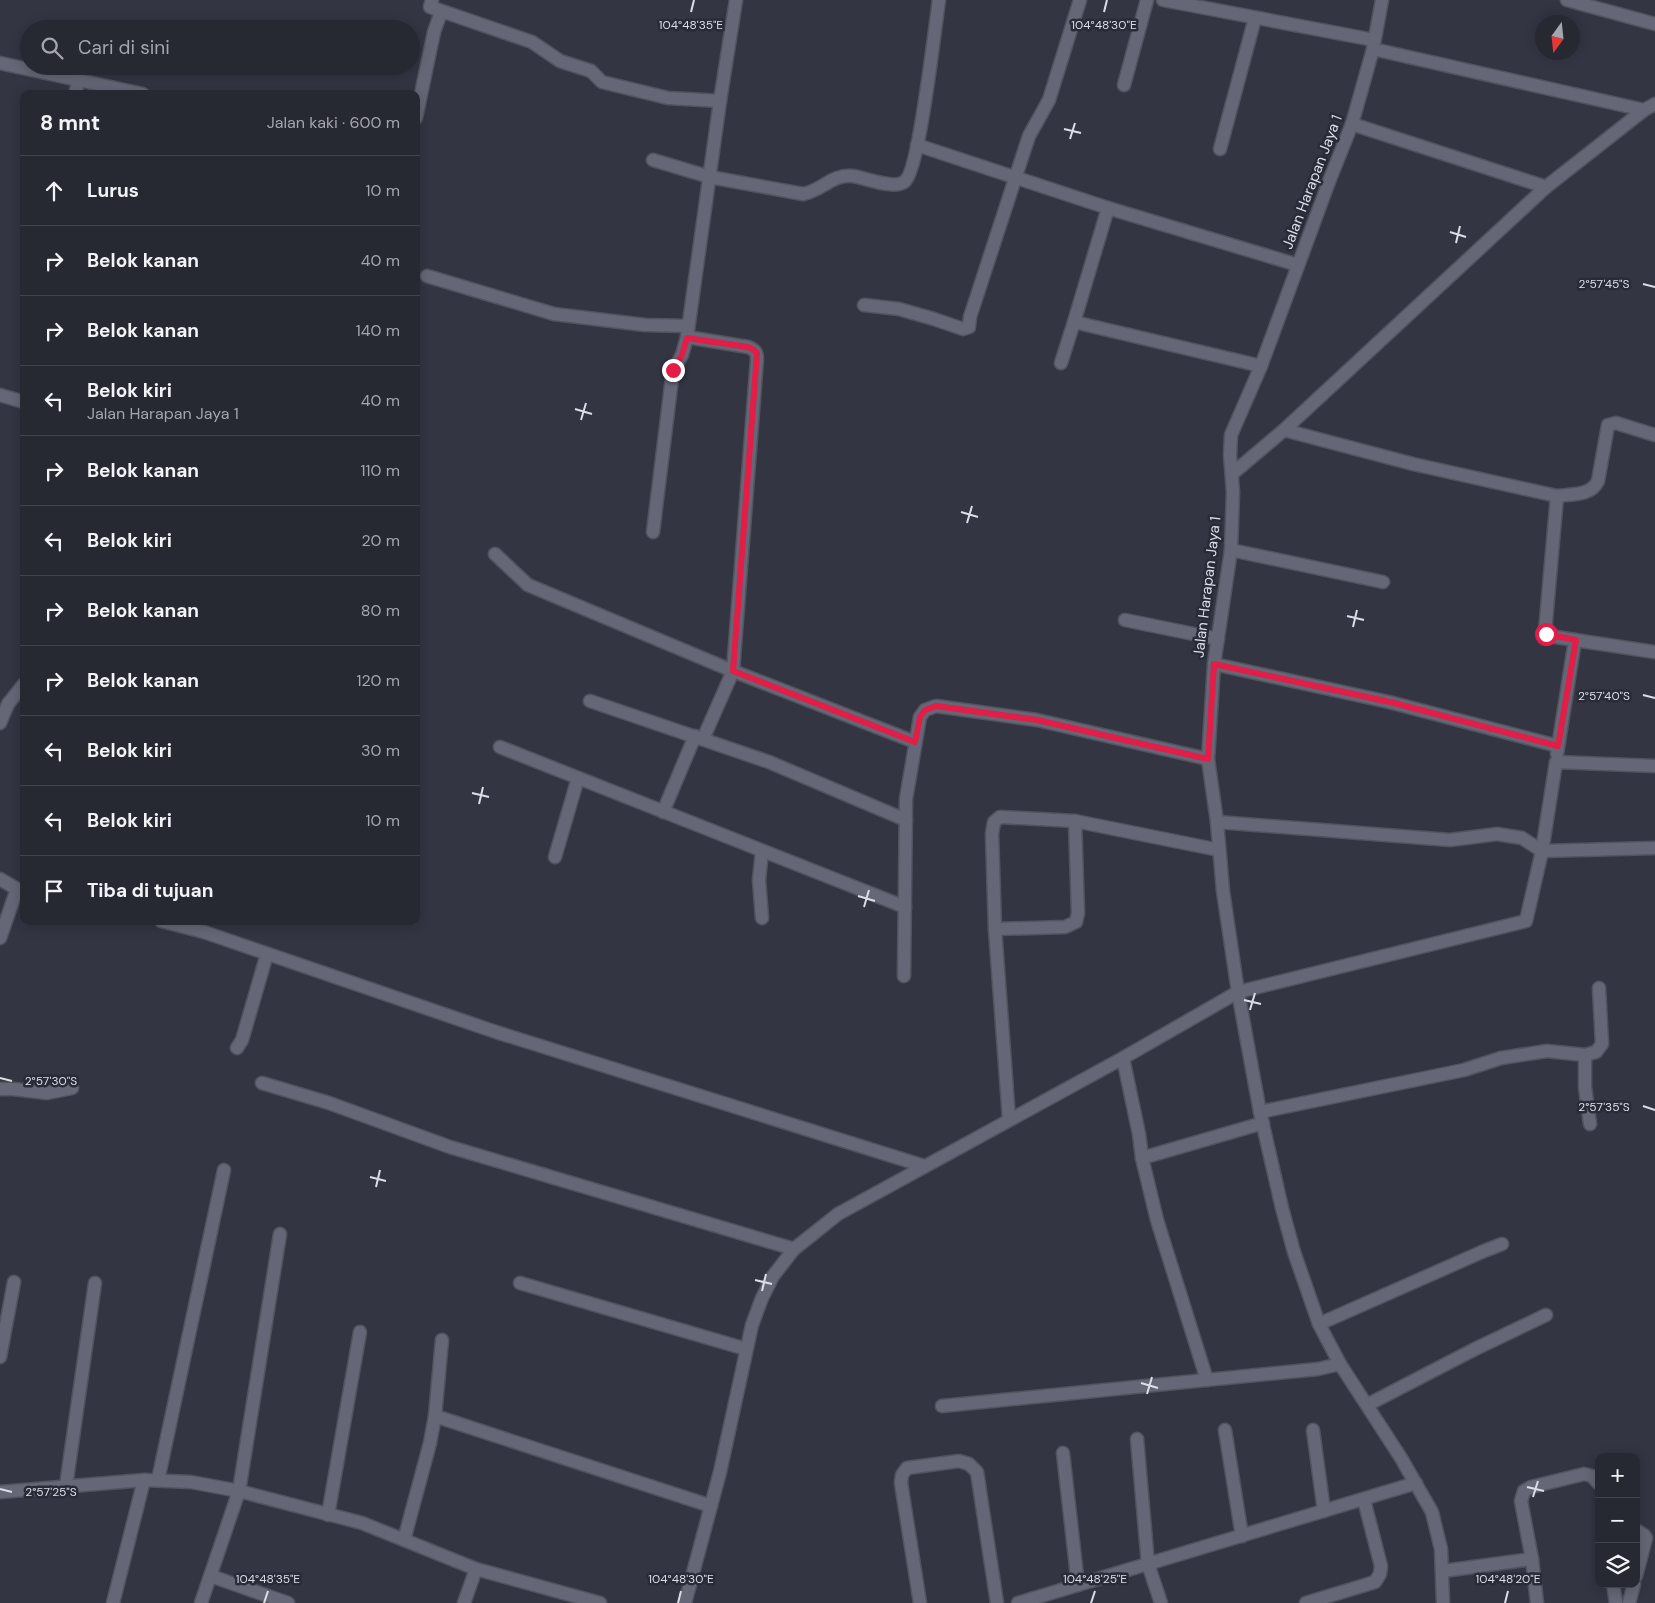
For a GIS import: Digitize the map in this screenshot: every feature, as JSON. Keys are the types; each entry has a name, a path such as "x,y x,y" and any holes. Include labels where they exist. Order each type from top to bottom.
{"street":[{"path":"432,0 430,7 532,42 560,61 591,71 602,82 668,98 720,101"},
{"path":"653,532 673,370 682,355 687,332 736,0"},
{"path":"653,160 710,177 803,194 810,193 838,176 852,176 882,183 900,184 906,182 918,145 939,0"},
{"path":"864,305 899,309 963,329 969,327 970,316 1029,136 1049,100 1080,0"},
{"path":"1124,85 1147,0"},
{"path":"1163,0 1255,18 1649,107"},
{"name":"Jalan Harapan Jaya 1","path":"1382,0 1374,45 1352,124 1261,366 1231,434 1230,455 1233,492 1231,550 1214,664 1208,759 1217,822 1223,891 1238,992 1261,1117 1294,1252 1319,1324 1340,1364 1368,1405 1432,1512 1442,1549 1443,1603"},
{"path":"1567,0 1655,24"},
{"path":"420,99 434,32 441,12"},
{"path":"1220,149 1255,18"},
{"path":"0,63 20,67"},
{"path":"56,75 125,90"},
{"path":"76,90 79,80"},
{"path":"1232,474 1284,430 1546,187 1649,107"},
{"path":"1352,124 1546,187"},
{"path":"918,145 1108,208 1298,265"},
{"path":"1061,363 1108,208"},
{"path":"426,276 554,314 687,332 748,347 757,353 733,671 662,812"},
{"path":"1074,322 1261,366"},
{"path":"0,395 20,401"},
{"path":"1284,430 1413,464 1557,496 1587,492 1595,488 1598,481 1608,425 1616,423 1655,436"},
{"path":"1557,496 1545,632 1550,636 1655,652"},
{"path":"1231,550 1383,582"},
{"path":"496,554 528,585 733,671 915,742"},
{"path":"1125,620 1218,638"},
{"path":"684,1603 729,1434 752,1325 773,1276 794,1249 838,1214 1123,1058 1238,992 1526,921 1542,851 1576,640"},
{"path":"1214,664 1390,702 1558,746"},
{"path":"0,723 8,704 20,689"},
{"path":"590,701 769,762 906,820"},
{"path":"904,976 906,799 920,717 925,710 936,706 1037,720 1208,759"},
{"path":"500,748 905,907"},
{"path":"1556,762 1655,766"},
{"path":"555,857 578,778"},
{"path":"1009,1119 994,929 992,851 994,822 1000,817 1075,821 1219,850"},
{"path":"994,929 1065,928 1076,922 1078,913 1075,821"},
{"path":"1217,822 1450,840 1497,834 1522,838 1542,851 1655,848"},
{"path":"762,851 758,880 762,918"},
{"path":"0,880 20,890 0,938"},
{"path":"177,925 204,932 496,1032 924,1166"},
{"path":"237,1048 242,1040 267,954"},
{"path":"1142,1158 1261,1117 1464,1070 1501,1058 1547,1051 1585,1055 1596,1052 1602,1044 1599,988"},
{"path":"1585,1055 1585,1087 1590,1124"},
{"path":"1123,1058 1140,1134 1142,1158 1157,1220 1207,1380"},
{"path":"262,1083 329,1103 450,1147 794,1249"},
{"path":"0,1089 47,1093 72,1088"},
{"path":"158,1480 224,1170"},
{"path":"201,1603 238,1491 280,1234"},
{"path":"1319,1324 1475,1254 1502,1244"},
{"path":"0,1357 14,1282"},
{"path":"66,1486 95,1283"},
{"path":"520,1283 746,1349"},
{"path":"1368,1405 1475,1349 1546,1315"},
{"path":"328,1515 360,1332"},
{"path":"404,1540 430,1443 435,1416 442,1340"},
{"path":"942,1406 1318,1369 1340,1364"},
{"path":"435,1416 711,1506"},
{"path":"1225,1430 1242,1536"},
{"path":"1313,1430 1324,1511"},
{"path":"1136,1439 1148,1564 1161,1603"},
{"path":"1063,1453 1078,1585"},
{"path":"920,1603 901,1483 902,1475 907,1468 914,1466 959,1461 969,1464 977,1472 997,1603"},
{"path":"1537,1603 1532,1558 1521,1501 1524,1491 1531,1487 1584,1474 1595,1479"},
{"path":"113,1603 144,1480"},
{"path":"0,1492 144,1480 191,1482 238,1491 362,1523 476,1569 600,1603"},
{"path":"1018,1603 1416,1483"},
{"path":"1306,1603 1375,1582 1379,1578 1381,1566 1364,1500"},
{"path":"1640,1532 1646,1538 1640,1561"},
{"path":"1443,1571 1532,1558"},
{"path":"464,1603 476,1569"},
{"path":"211,1576 288,1603"},
{"path":"1614,1588 1616,1603"},
{"path":"1629,1603 1633,1588"}],"route":[{"path":"673,370 682,355 687,338 748,347 757,353 733,671 915,742 920,717 925,710 936,706 1037,720 1208,759 1214,664 1390,702 1558,746 1576,640 1546,634"}]}
